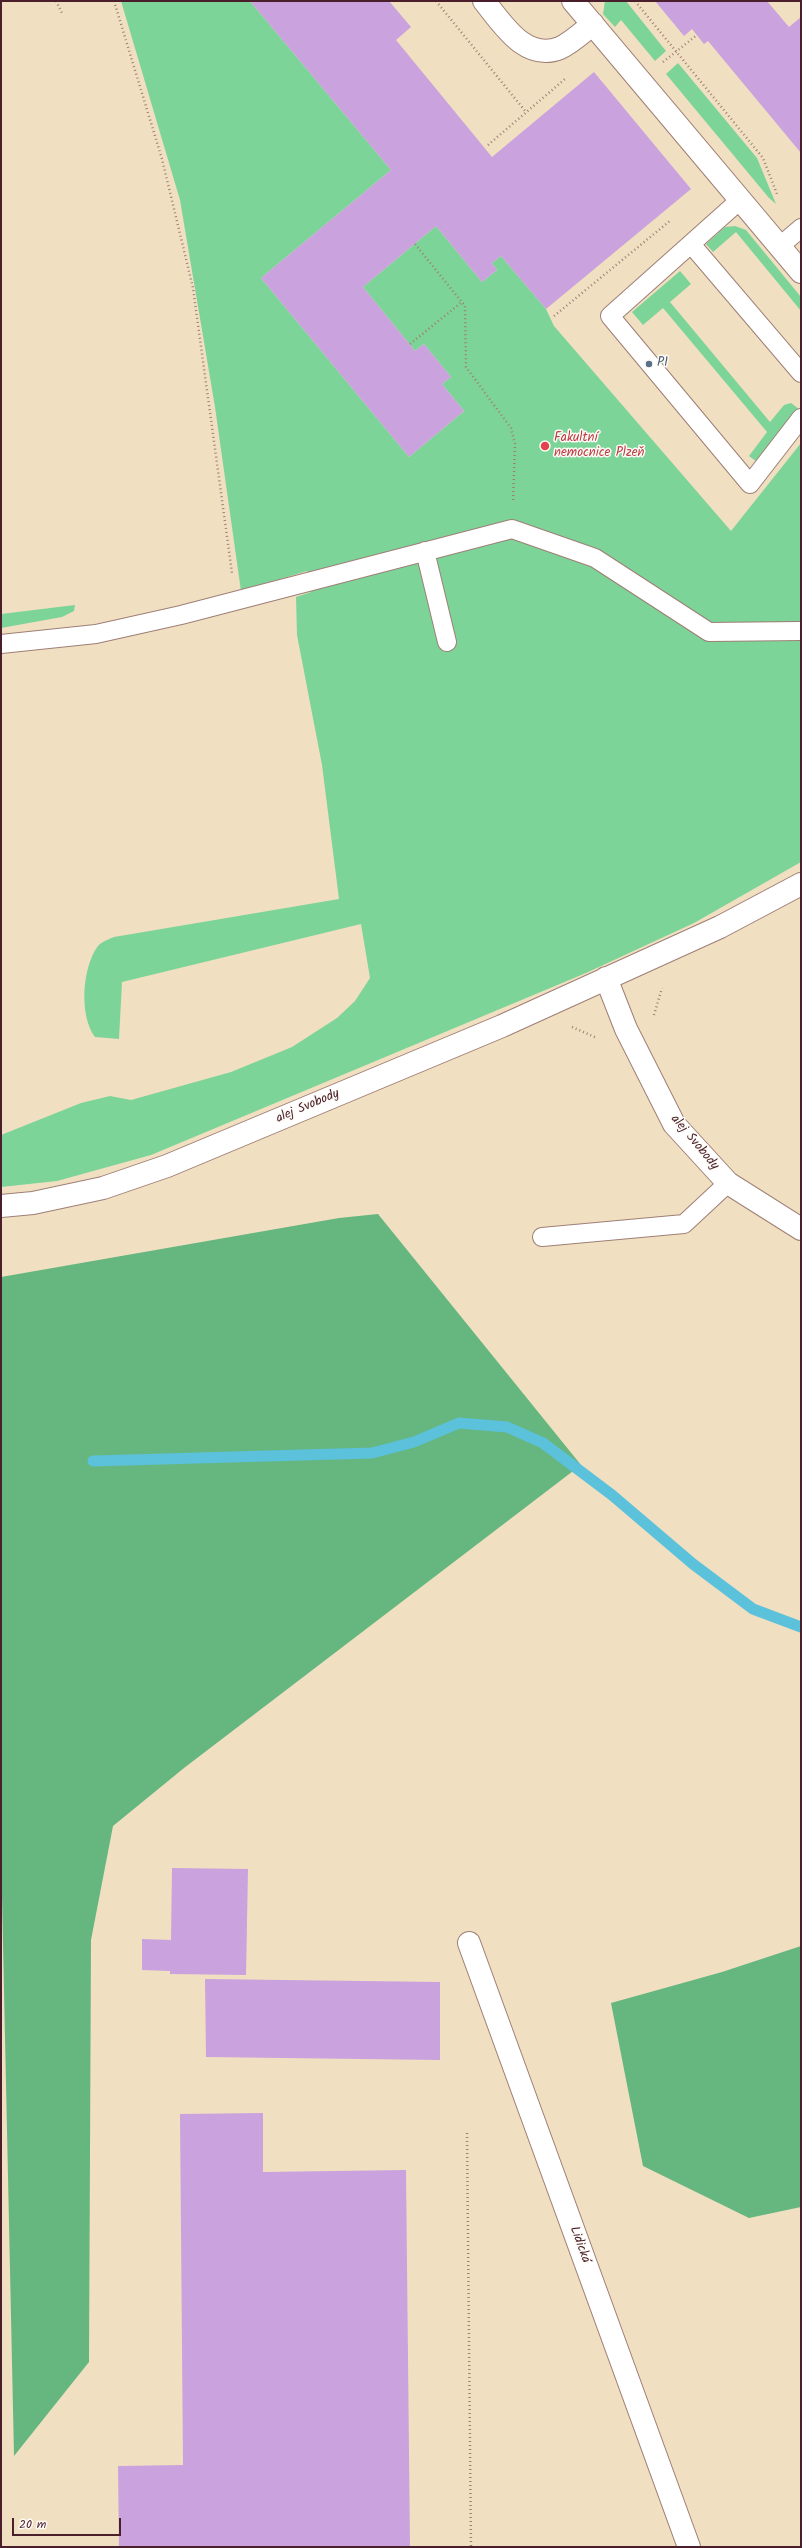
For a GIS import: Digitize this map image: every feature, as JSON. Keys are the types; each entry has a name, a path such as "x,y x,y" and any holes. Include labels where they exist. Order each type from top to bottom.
{"street":[{"path":"484,1 516,40 537,51 560,48 593,24"},
{"path":"573,1 801,272"},
{"name":"alej Svobody","path":"1,1206 33,1203 103,1188 167,1166 502,1026 720,927 801,884"},
{"name":"alej Svobody","path":"606,978 626,1029 674,1124 728,1183 801,1229"},
{"name":"Lidická","path":"468,1944 689,2547"}],"lane":[{"path":"740,200 610,316 750,484 801,418"},
{"path":"780,246 801,228"},
{"path":"691,244 801,374"},
{"path":"1,644 96,634 236,601 425,551 512,530 595,558 709,632 801,632"},
{"path":"425,551 447,642"},
{"path":"542,1237 684,1224 728,1183"}],"path":[{"path":"56,1 62,13"},
{"path":"114,1 162,160 193,288 236,601"},
{"path":"436,1 526,112"},
{"path":"635,1 763,158 782,206 801,228"},
{"path":"488,145 566,78"},
{"path":"554,316 676,216"},
{"path":"414,244 465,306 466,367 500,411 511,428 515,444 512,530"},
{"path":"410,344 462,302"},
{"path":"467,2133 471,2547"}],"green space":[{"path":"121,1 250,1 391,170 261,278 409,457 464,411 442,384 451,377 424,344 415,351 363,287 436,226 482,282 497,270 492,263 501,256 546,309 554,326 731,531 801,443 801,862 694,923 586,973 151,1155 57,1181 1,1187 1,1135 81,1103 110,1096 131,1100 231,1072 292,1047 337,1018 355,1001 370,978 361,924 122,982 119,1039 95,1037 86,1017 84,992 86,978 93,955 101,943 114,937 339,899 322,765 297,635 296,597 311,592 307,571 241,591 215,407 180,200"},
{"path":"605,1 626,1 666,51 655,61 621,20 615,27 603,14"},
{"path":"678,63 757,158 776,204 769,198 666,74"},
{"path":"735,226 746,230 801,297 801,311 736,232 713,252 706,244 725,227"},
{"path":"680,271 691,284 670,302 770,422 784,405 791,403 799,409 757,462 749,456 767,432 663,308 643,325 632,312"},
{"path":"75,605 74,611 62,617 1,628 1,614"},
{"path":"378,1214 581,1465 184,1768 113,1826 91,1940 89,2362 14,2456 1,1851 1,1277 339,1218"},
{"path":"801,1946 801,2207 749,2218 643,2166 611,2003 722,1972"}],"building":[{"path":"250,1 389,1 411,27 396,40 492,157 594,72 691,189 546,309 501,256 492,263 497,270 482,282 436,226 363,287 415,351 424,344 451,377 442,384 464,411 409,457 261,278 391,170"},
{"path":"655,1 767,1 789,27 801,17 801,153 708,41 704,44 692,29 684,36"},
{"path":"172,1868 248,1869 246,1975 170,1974 170,1971 142,1970 142,1939 171,1940"},
{"path":"205,1979 440,1982 440,2060 206,2057"},
{"path":"263,2113 263,2172 406,2170 410,2547 119,2547 118,2466 183,2465 180,2114"}],"waterway":[{"path":"93,1461 372,1453 414,1442 459,1423 507,1427 543,1443 612,1495 693,1564 753,1609 801,1627"}],"place":[{"name":"P1","path":"649,364"},
{"name":"Fakultní nemocnice Plzeň","path":"545,446"}]}
